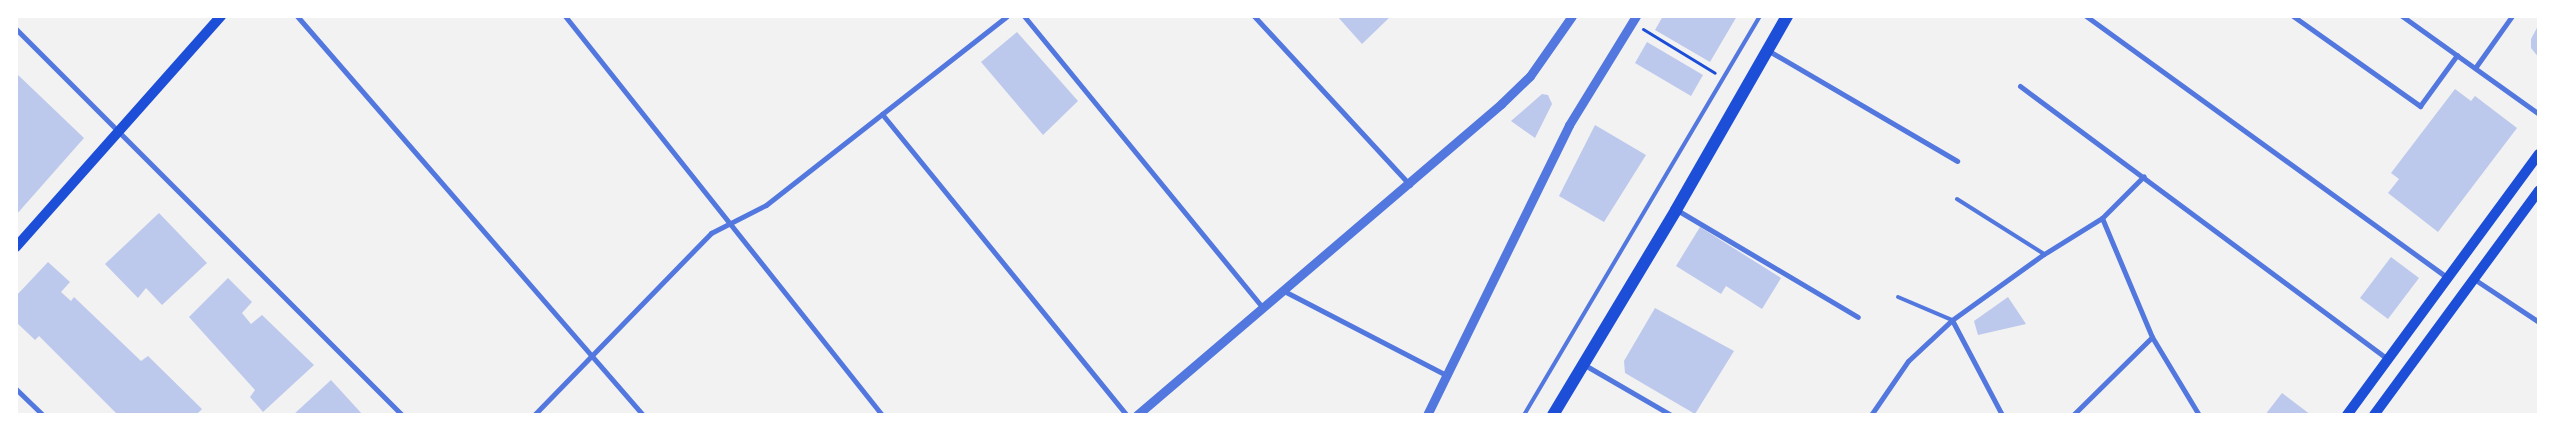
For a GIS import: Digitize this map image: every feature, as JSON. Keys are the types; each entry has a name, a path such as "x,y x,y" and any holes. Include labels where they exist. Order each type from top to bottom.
{"main road":[{"path":"16,247 220,16"},
{"path":"1553,415 1676,210 1766,49 1787,16"},
{"path":"2347,415 2539,154"},
{"path":"2374,415 2539,190"}],"street":[{"path":"297,16 643,415"},
{"path":"564,16 882,415"},
{"path":"534,415 711,233 766,205 1007,16"},
{"path":"1024,16 1263,309"},
{"path":"1254,16 1410,184"},
{"path":"1138,415 1410,184 1530,76 1572,16"},
{"path":"2086,16 2448,278"},
{"path":"2293,16 2420,106 2457,56"},
{"path":"2402,16 2539,114"},
{"path":"2474,68 2512,16"},
{"path":"1427,415 1569,125 1634,19"},
{"path":"16,29 402,415"},
{"path":"1766,49 1957,161"},
{"path":"2020,86 2144,176 2387,359"},
{"path":"882,114 1127,415"},
{"path":"1871,415 1908,361 1952,320 2044,254 2102,218 2144,176"},
{"path":"1676,210 1858,317"},
{"path":"2102,218 2152,336 2199,415"},
{"path":"2474,279 2539,322"},
{"path":"1284,291 1446,375"},
{"path":"1952,320 2002,415"},
{"path":"2073,415 2152,336"},
{"path":"1583,363 1670,415"},
{"path":"16,389 43,415"},
{"path":"2077,409 2081,415"}],"lane":[{"path":"1524,415 1760,16"},
{"path":"1957,199 2044,254"},
{"path":"1898,296 1952,320"}],"path":[{"path":"1634,19 1723,78"}],"building":[{"path":"1337,16 1391,16 1362,44"},
{"path":"1663,16 1737,16 1710,62 1655,30"},
{"path":"2539,24 2539,58 2531,48 2531,39"},
{"path":"1017,32 1078,101 1043,135 981,62"},
{"path":"1647,42 1703,75 1691,96 1635,63"},
{"path":"16,73 84,138 16,215"},
{"path":"2455,89 2471,101 2475,96 2517,128 2438,232 2388,193 2399,179 2391,173"},
{"path":"1542,94 1548,95 1552,104 1535,138 1511,121"},
{"path":"1595,125 1646,155 1604,222 1559,196"},
{"path":"159,213 207,263 162,305 146,288 138,298 105,264"},
{"path":"1700,227 1781,278 1762,309 1726,286 1721,294 1676,266"},
{"path":"2391,257 2419,278 2388,319 2360,298"},
{"path":"48,262 70,282 61,292 71,301 74,297 141,361 148,356 202,409 196,415 118,415 39,336 35,340 16,322 16,296"},
{"path":"228,278 252,302 242,313 251,324 262,315 314,365 263,412 250,397 255,390 189,317"},
{"path":"2008,297 2026,324 1978,335 1974,321"},
{"path":"1655,308 1734,351 1695,414 1625,373 1624,361"},
{"path":"331,380 363,415 293,415"},
{"path":"2282,393 2311,415 2265,415"}]}
